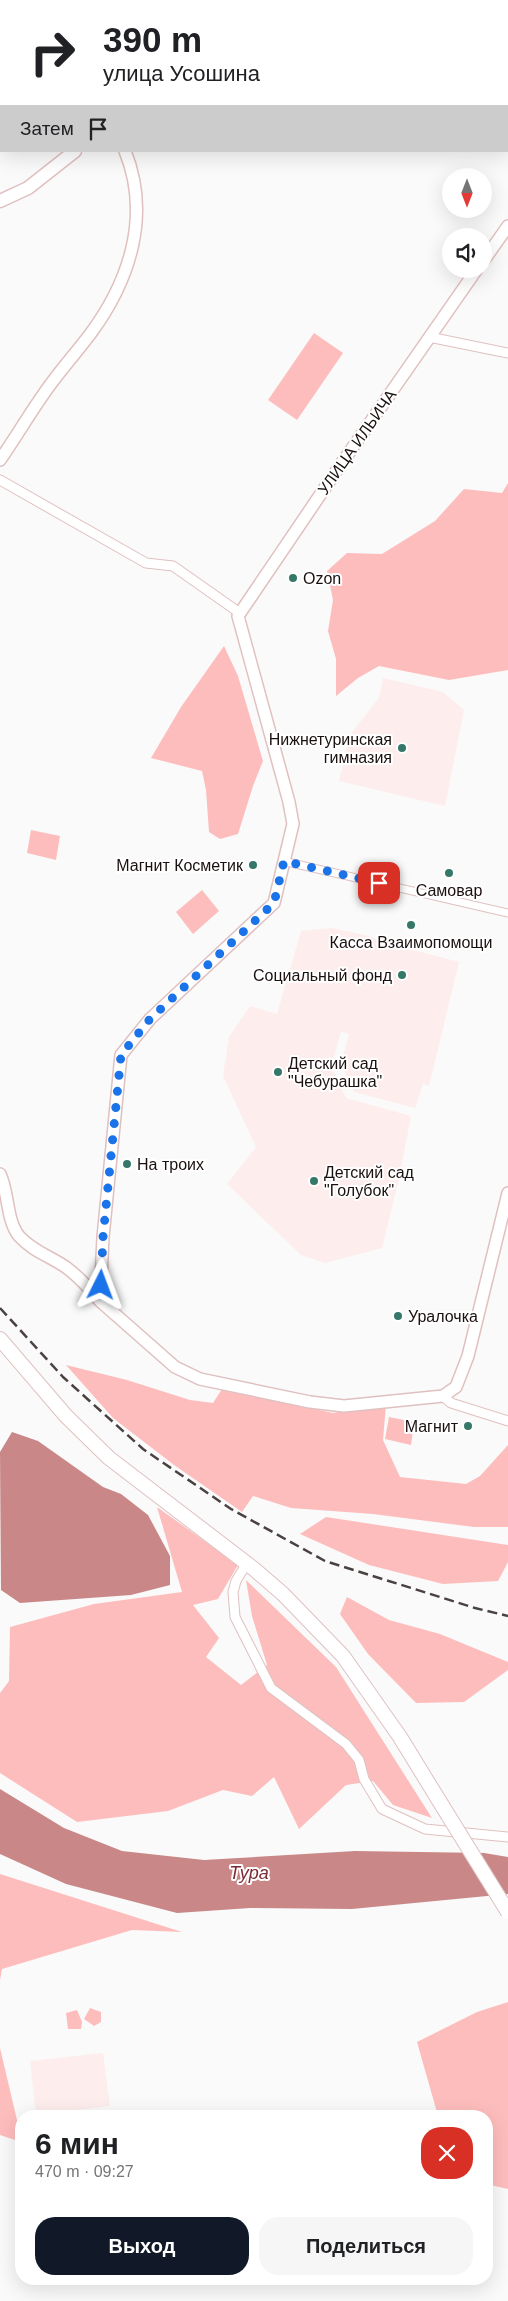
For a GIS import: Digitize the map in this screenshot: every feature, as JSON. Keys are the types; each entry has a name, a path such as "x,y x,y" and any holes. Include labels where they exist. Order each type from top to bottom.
{"main road":[{"path":"0,201 28,188 74,152"},
{"path":"0,1340 66,1416 109,1458 247,1563 283,1594 343,1656 400,1736 508,1912"}],"street":[{"path":"0,460 52,382 92,332 123,275 136,237 138,218 132,170 125,152"},
{"path":"492,249 508,226"},
{"name":"УЛИЦА ИЛЬИЧА","path":"238,616 472,278"},
{"path":"429,337 508,353"},
{"path":"0,480 146,563 173,566 237,611 293,824 274,903 150,1019 121,1055 103,1237 100,1301"},
{"path":"284,861 508,913"},
{"path":"0,1174 6,1187 10,1216 19,1236 37,1251 66,1268 100,1301 175,1367 200,1379 310,1402 344,1406 443,1396 456,1387 468,1356 508,1194"},
{"path":"443,1396 451,1403 508,1421"},
{"path":"247,1563 236,1581 233,1592 235,1617 270,1688 346,1744 359,1760 364,1779 382,1809 425,1829 508,1838"}],"shaded area":[{"path":"314,333 343,353 297,420 268,400"},
{"path":"508,483 508,670 449,680 379,666 358,678 336,696 336,659 328,631 333,600 327,571 347,553 382,554 435,521 464,489 502,493"},
{"path":"224,646 238,676 263,761 238,834 220,839 209,832 206,790 202,771 151,758 181,707"},
{"name":"Нижнетуринская гимназия","path":"383,678 443,692 464,710 445,806 339,781 350,735 379,698"},
{"path":"31,830 60,836 56,860 27,853"},
{"path":"202,890 219,911 193,934 176,912"},
{"path":"332,928 369,936 383,942 459,962 429,1086 423,1084 415,1108 354,1092 341,1064 349,1034 341,1032 331,1067 346,1098 411,1116 399,1179 382,1248 325,1263 301,1255 227,1184 256,1147 223,1076 229,1037 250,1006 277,1014 301,931"},
{"path":"66,1365 127,1380 190,1400 213,1403 222,1389 333,1413 386,1404 383,1440 400,1477 466,1484 480,1476 508,1445 508,1527 474,1527 373,1514 291,1508 253,1496 242,1512 174,1465 113,1418"},
{"path":"389,1417 414,1422 411,1445 385,1439"},
{"path":"157,1507 238,1565 218,1599 193,1605 219,1638 206,1657 241,1685 267,1665 252,1616 246,1580 336,1667 432,1818 393,1805 373,1781 346,1785 299,1829 274,1777 252,1796 223,1790 168,1811 77,1822 0,1773 0,1693 9,1681 10,1627 94,1604 182,1592"},
{"path":"326,1517 508,1545 508,1562 498,1581 443,1584 369,1565 300,1534"},
{"path":"347,1597 389,1620 440,1634 508,1662 508,1670 464,1702 416,1703 368,1654 340,1614"},
{"path":"0,1874 182,1932 132,1930 2,1969 0,1980"},
{"path":"508,2002 508,2189 493,2186 493,2110 436,2110 417,2042 477,2012"},
{"path":"90,2008 101,2012 101,2022 94,2026 84,2019"},
{"path":"77,2010 82,2022 81,2029 68,2029 66,2013"},
{"path":"0,2048 15,2112 15,2140 0,2135"},
{"path":"103,2053 110,2106 77,2110 35,2110 30,2061"}],"water":[{"path":"12,1432 38,1441 103,1487 121,1494 148,1515 170,1556 170,1585 131,1595 20,1603 1,1590 0,1452"},
{"name":"Тура","path":"0,1789 64,1828 122,1851 204,1860 355,1851 484,1853 508,1857 508,1894 352,1909 250,1908 177,1913 66,1884 0,1854"}],"railway":[{"path":"0,1308 63,1377 143,1449 231,1509 325,1561 475,1608 508,1616"}],"place":[{"name":"Ozon","path":"293,578"},
{"name":"Нижнетуринская гимназия","path":"402,748"},
{"name":"Магнит Косметик","path":"253,865"},
{"name":"Самовар","path":"449,873"},
{"name":"Касса Взаимопомощи","path":"411,925"},
{"name":"Социальный фонд","path":"402,975"},
{"name":"Детский сад \"Чебурашка\"","path":"278,1072"},
{"name":"На троих","path":"127,1164"},
{"name":"Детский сад \"Голубок\"","path":"314,1181"},
{"name":"Уралочка","path":"398,1316"},
{"name":"Магнит","path":"468,1426"}],"route":[{"path":"101,1285 103,1237 121,1055 150,1019 274,903 284,861 379,883"}]}
